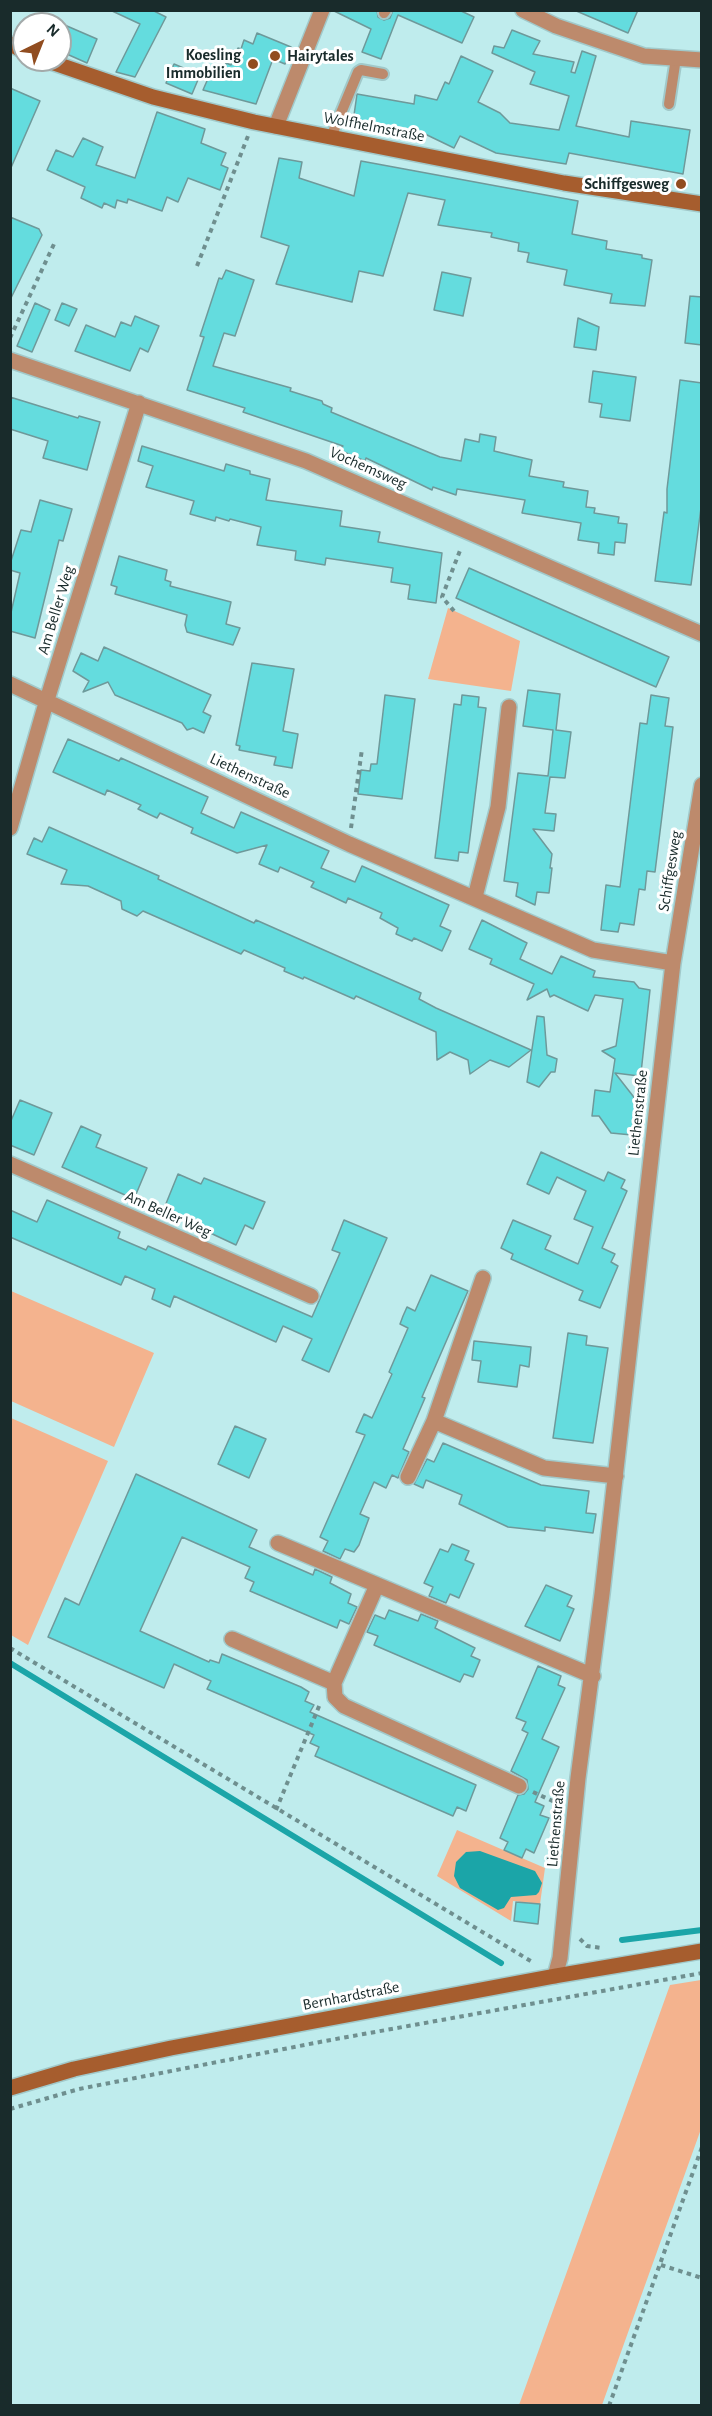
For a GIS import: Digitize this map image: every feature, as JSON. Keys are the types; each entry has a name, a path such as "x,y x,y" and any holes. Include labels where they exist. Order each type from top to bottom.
{"street":[{"path":"276,126 322,10"},
{"path":"523,10 556,26 644,56 702,60"},
{"name":"Wolfhelmstraße","path":"72,69 153,97 254,122 564,183 702,204"},
{"name":"Vochemsweg","path":"10,360 306,460 702,634"},
{"name":"Am Beller Weg","path":"10,828 46,703 139,403"},
{"name":"Liethenstraße","path":"10,684 46,703 232,787 349,844 593,950 673,963 592,1676 578,1778 560,1958 555,1976"},
{"path":"475,897 498,807 509,707"},
{"name":"Schiffgesweg","path":"673,963 702,785"},
{"name":"Am Beller Weg","path":"10,1164 311,1296"},
{"path":"408,1477 434,1421 483,1278"},
{"path":"434,1421 544,1468 615,1476"},
{"path":"278,1543 592,1676"},
{"path":"377,1585 331,1682 335,1697 344,1706 519,1786"},
{"path":"232,1639 331,1682"},
{"name":"Bernhardstraße","path":"10,2088 74,2069 171,2048 620,1964 702,1951"}],"lane":[{"path":"669,104 676,58"},
{"path":"332,137 358,72 361,70 384,74"}],"path":[{"path":"196,266 254,122"},
{"path":"10,338 54,244"},
{"path":"454,611 442,597 468,532"},
{"path":"349,844 362,749"},
{"path":"10,1648 555,1976"},
{"path":"276,1810 331,1682"},
{"path":"519,1786 576,1812"},
{"path":"578,1935 587,1946 598,1949 617,1946 625,1988"},
{"path":"10,2109 79,2088 702,1973"},
{"path":"609,2406 702,2146"},
{"path":"661,2265 702,2278"}],"shaded area":[{"path":"448,608 520,641 511,691 428,679"},
{"path":"11,1291 154,1353 114,1447 11,1401"},
{"path":"11,1418 108,1461 28,1645 11,1635"},
{"path":"457,1830 545,1868 540,1904 513,1901 511,1921 437,1876"},
{"path":"701,1980 701,2129 602,2405 519,2405 670,1985"}],"water":[{"path":"480,1851 535,1871 542,1883 539,1892 536,1895 511,1897 504,1908 498,1910 460,1888 454,1876 456,1862 466,1852"}],"building":[{"path":"110,10 152,10 166,17 135,77 116,72 140,24"},
{"path":"332,10 377,10 378,17 384,20 390,18 393,10 459,10 474,17 462,43 398,15 381,59 362,52 371,29"},
{"path":"574,10 638,10 628,33"},
{"path":"72,28 97,39 87,63 72,56"},
{"path":"512,30 540,41 533,54 574,62 571,72 575,73 582,51 596,56 576,126 629,137 631,121 690,130 683,174 569,153 566,164 496,153 460,136 454,148 425,134 353,122 357,94 414,104 415,95 437,100 445,82 449,84 461,56 493,71 478,102 500,113 510,123 559,130 569,96 530,84 535,72 492,53 494,46 504,48"},
{"path":"257,33 291,47 285,64 273,59 256,104 203,90 213,67 224,70 226,63 231,65 244,40 253,44"},
{"path":"174,64 200,75 192,94 166,83"},
{"path":"10,88 40,101 10,170"},
{"path":"157,112 205,129 201,143 226,153 221,165 228,168 220,190 188,178 178,202 167,197 162,211 128,199 127,203 117,200 115,208 104,203 102,208 81,198 85,187 47,170 56,150 73,157 83,138 103,147 96,165 135,178"},
{"path":"279,158 302,162 299,178 354,196 361,161 578,201 572,234 607,241 606,249 642,255 642,258 652,260 645,306 610,303 612,294 564,285 567,270 527,262 529,253 518,251 519,243 491,237 492,233 438,225 445,200 408,193 383,276 359,271 352,302 276,284 289,246 261,237"},
{"path":"10,217 39,229 42,235 10,300"},
{"path":"226,270 254,280 235,336 224,333 213,366 291,388 290,391 322,401 323,404 332,408 331,412 440,457 461,461 465,439 479,442 480,434 496,437 494,451 532,460 529,476 564,482 563,487 588,491 586,507 595,508 594,513 619,517 618,523 627,524 625,543 615,542 614,555 598,553 599,543 578,540 581,523 522,513 525,500 457,489 456,495 433,487 432,490 366,458 365,461 339,450 343,446 243,412 245,408 187,390 204,337 200,336 219,278 222,279"},
{"path":"442,272 471,278 463,316 434,310"},
{"path":"690,296 702,297 702,345 685,343"},
{"path":"35,303 50,310 32,352 17,346"},
{"path":"62,303 77,309 69,326 55,320"},
{"path":"135,316 159,326 148,352 140,348 130,371 75,351 86,325 115,337 121,322 131,326"},
{"path":"578,318 599,327 596,350 574,347"},
{"path":"593,371 636,377 630,421 600,417 602,404 589,402"},
{"path":"680,380 702,383 702,500 691,585 655,581 664,512 667,513 667,489"},
{"path":"10,397 78,418 79,416 100,422 87,470 43,458 48,441 10,429"},
{"path":"142,446 224,471 226,464 250,471 250,474 270,479 266,500 342,511 340,526 380,532 378,542 442,553 436,603 408,599 410,585 391,582 393,568 326,558 325,565 295,560 296,551 257,545 261,527 216,517 215,521 190,514 194,501 146,487 153,466 138,461"},
{"path":"40,500 72,509 63,541 59,540 35,638 10,631 10,617 20,573 10,570 10,564 21,530 31,532"},
{"path":"119,556 167,570 165,580 171,582 170,586 231,602 226,624 240,628 233,645 187,632 185,625 187,615 115,594 117,587 111,585"},
{"path":"469,568 669,657 656,687 456,598"},
{"path":"104,647 211,695 203,712 211,716 204,733 193,728 187,730 182,723 115,695 108,682 83,692 89,681 73,671 81,653 98,661"},
{"path":"252,663 294,669 283,731 298,734 292,768 274,765 276,757 239,750 240,746 236,745"},
{"path":"528,690 560,694 556,730 571,732 565,778 550,777 545,813 556,814 554,831 533,829 552,854 549,893 537,892 535,905 516,896 518,883 504,881 518,773 548,776 553,730 523,726"},
{"path":"385,695 415,699 402,799 358,794 361,770 370,771 371,764 377,764"},
{"path":"462,695 479,697 478,707 486,708 468,853 459,852 458,861 435,858 454,704 461,705"},
{"path":"651,695 669,698 665,726 673,727 655,872 647,871 645,890 639,889 634,925 620,923 618,932 601,930 606,885 620,887 640,723 647,724"},
{"path":"68,739 119,761 121,758 208,797 201,813 234,828 241,812 329,851 321,868 355,882 362,866 449,905 440,926 451,931 442,951 414,938 412,941 396,934 398,928 380,918 382,913 348,898 346,903 311,887 314,882 280,867 278,872 259,864 267,845 237,853 191,833 193,828 160,813 157,818 138,809 141,805 107,790 105,795 53,772"},
{"path":"49,827 159,876 158,879 254,923 256,920 421,993 419,999 436,1008 531,1050 509,1067 490,1060 470,1074 468,1060 450,1052 437,1060 436,1032 356,996 354,999 304,977 303,979 284,971 285,968 244,950 241,954 143,911 137,916 122,909 121,901 88,886 61,884 67,870 27,854 34,838 42,842"},
{"path":"482,920 527,943 520,959 552,974 561,956 595,971 593,977 634,982 639,988 650,990 641,1073 639,1076 615,1073 640,1105 634,1111 632,1135 611,1133 599,1116 592,1116 595,1090 610,1092 615,1059 602,1051 616,1046 623,999 595,995 588,1011 554,995 550,997 547,989 527,1000 534,984 490,964 492,959 469,949"},
{"path":"537,1016 544,1017 547,1055 557,1059 555,1072 551,1072 539,1087 527,1082"},
{"path":"20,1100 52,1113 34,1155 10,1145 10,1123"},
{"path":"81,1126 101,1135 96,1147 147,1168 134,1199 62,1167"},
{"path":"541,1152 604,1181 608,1172 625,1180 621,1188 627,1191 602,1248 615,1254 611,1262 618,1266 600,1308 579,1300 583,1291 511,1259 513,1254 501,1248 513,1220 551,1236 545,1249 578,1264 593,1227 574,1219 586,1191 557,1177 549,1194 527,1184"},
{"path":"178,1174 201,1184 204,1178 265,1202 253,1229 245,1225 236,1245 163,1211"},
{"path":"47,1200 120,1232 118,1238 146,1250 148,1246 312,1317 340,1253 332,1250 344,1220 387,1238 329,1372 302,1360 312,1339 283,1326 276,1342 174,1296 170,1307 152,1299 155,1289 125,1276 121,1285 10,1237 10,1210 37,1222"},
{"path":"431,1275 468,1291 422,1397 425,1398 403,1449 409,1452 398,1478 392,1475 386,1488 374,1482 360,1514 369,1518 359,1545 354,1552 345,1549 340,1559 323,1551 328,1541 320,1537 365,1435 356,1432 364,1414 372,1418 392,1374 389,1372 408,1328 400,1324 403,1316 407,1307 415,1311"},
{"path":"568,1333 587,1336 586,1345 608,1348 593,1443 553,1438"},
{"path":"474,1341 531,1347 529,1367 520,1365 517,1387 478,1382 481,1361 472,1360"},
{"path":"235,1426 266,1439 249,1478 218,1464"},
{"path":"443,1443 541,1485 589,1491 586,1513 596,1514 593,1533 545,1527 545,1531 508,1527 459,1504 462,1495 426,1480 423,1488 414,1484 427,1459 434,1462"},
{"path":"136,1474 257,1530 249,1547 313,1575 315,1569 332,1577 330,1583 351,1594 348,1603 357,1607 349,1624 340,1620 337,1628 250,1591 254,1582 245,1578 250,1567 182,1537 140,1631 209,1662 210,1660 219,1663 222,1654 301,1687 309,1692 305,1701 314,1705 310,1712 476,1785 466,1811 457,1807 453,1816 315,1756 319,1747 310,1743 314,1735 207,1689 211,1681 174,1664 164,1688 48,1637 65,1598 79,1605"},
{"path":"452,1544 469,1551 465,1560 474,1564 459,1598 450,1594 446,1603 429,1596 433,1587 424,1583 440,1549 448,1552"},
{"path":"546,1585 572,1596 567,1606 574,1609 560,1641 525,1626"},
{"path":"389,1610 418,1621 421,1614 438,1621 435,1628 475,1648 471,1656 480,1660 473,1677 464,1674 460,1682 374,1645 378,1636 367,1632 375,1615 385,1619"},
{"path":"538,1666 561,1676 558,1685 565,1688 542,1739 559,1747 535,1802 544,1806 540,1815 549,1818 534,1853 526,1849 522,1858 504,1850 508,1842 500,1838 518,1795 524,1794 528,1789 527,1780 511,1771 528,1733 522,1730 526,1722 516,1718"},
{"path":"516,1902 540,1904 538,1924 514,1921"}],"waterway":[{"path":"10,1663 501,1963"},
{"path":"622,1940 702,1930"}],"place":[{"name":"Hairytales","path":"275,56"},
{"name":"Koesling Immobilien","path":"253,64"},
{"name":"Schiffgesweg","path":"681,184"}]}
